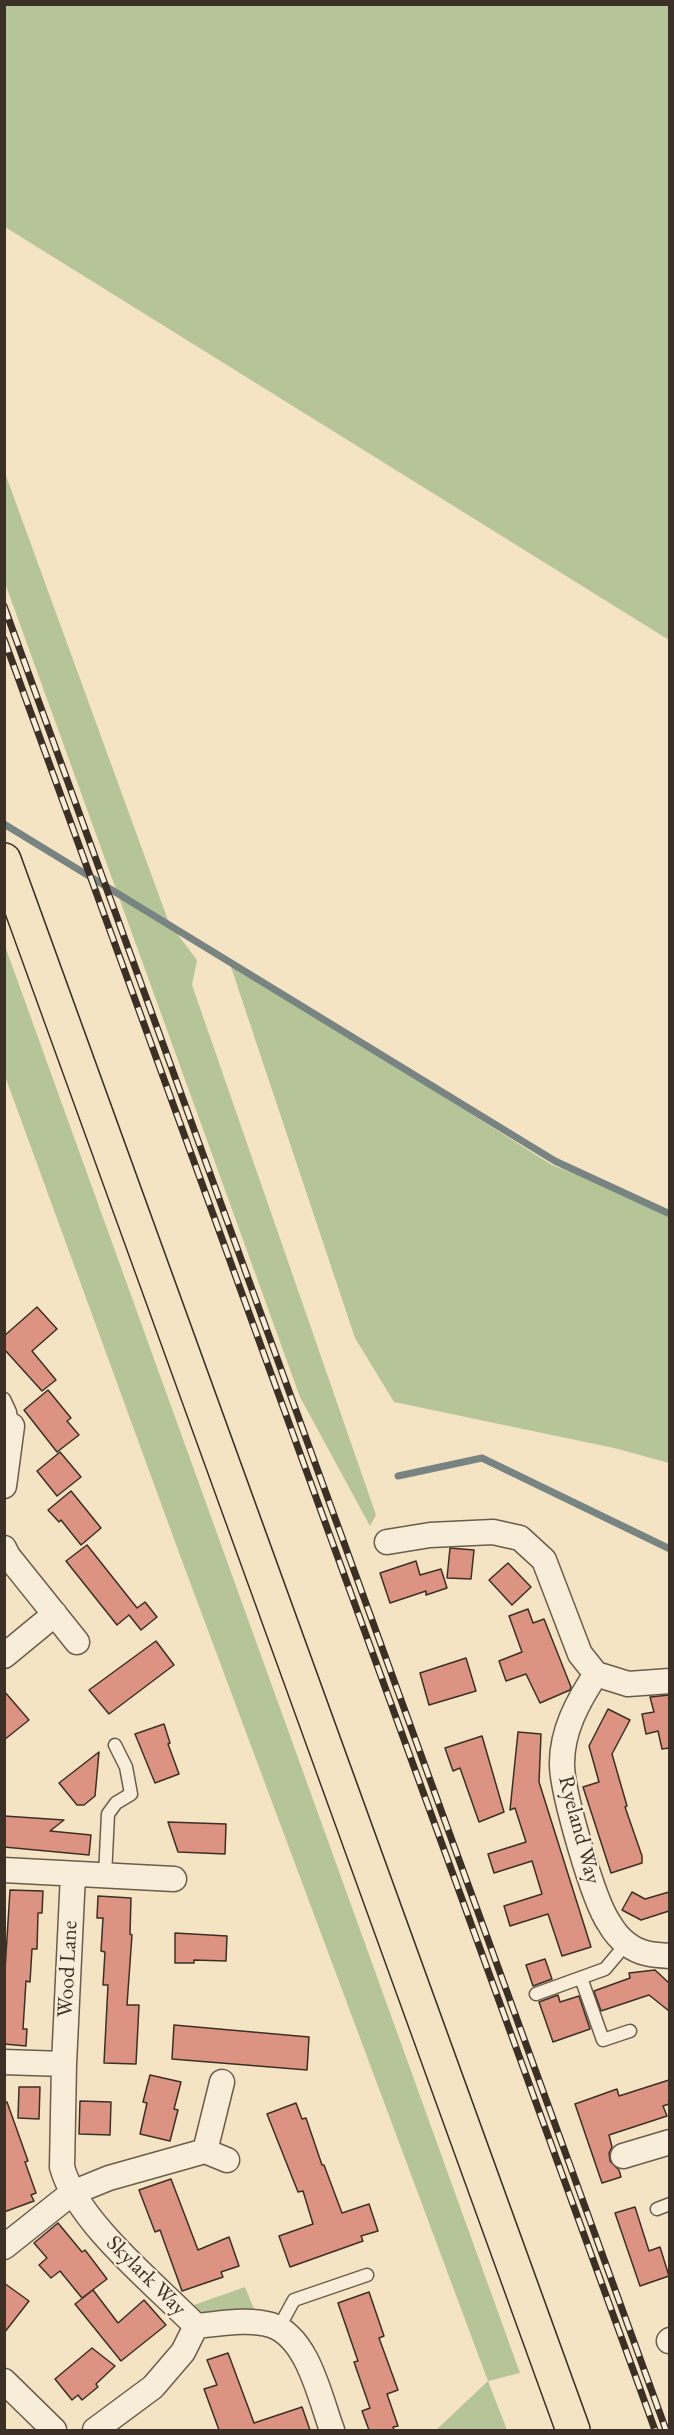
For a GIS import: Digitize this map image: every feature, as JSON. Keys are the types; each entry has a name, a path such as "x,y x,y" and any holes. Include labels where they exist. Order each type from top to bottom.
{"highway":[{"path":"4,860 573,2430"}],"street":[{"path":"5,1476 12,1426"},
{"path":"387,1542 430,1534 493,1532 520,1538 544,1560 580,1654 596,1674 628,1684 669,1681"},
{"path":"4,1548 77,1642"},
{"path":"4,1656 55,1614"},
{"name":"Ryeland Way","path":"596,1674 572,1714 562,1766 568,1801 601,1908 609,1923 626,1944 646,1955 669,1956"},
{"path":"4,1870 174,1879"},
{"name":"Wood Lane","path":"72,2193 62,2167 64,2064 73,1874"},
{"path":"4,2062 64,2064"},
{"path":"4,2247 72,2193 109,2178 216,2155 222,2082"},
{"path":"622,2156 669,2142"},
{"name":"Skylark Way","path":"72,2193 105,2235 196,2326 183,2352 153,2387 95,2430"},
{"path":"196,2326 259,2323 278,2329 292,2339 302,2351 332,2430"},
{"path":"4,2381 54,2430"}],"lane":[{"path":"4,1399 10,1412 12,1426"},
{"path":"105,1876 108,1814 116,1803 131,1794 126,1767 116,1744"},
{"path":"536,1994 605,1970 626,1944"},
{"path":"581,1978 603,2040 630,2031"},
{"path":"657,2209 669,2204"},
{"path":"278,2329 294,2300 367,2275"}],"green space":[{"path":"4,5 669,5 669,640 5,227"},
{"path":"5,473 169,923 197,960 192,985 376,1515 370,1526 300,1397 5,583"},
{"path":"5,946 520,2373 488,2381 178,1550 5,1076"},
{"path":"229,961 552,1165 669,1210 669,1463 614,1448 394,1402 355,1338"},
{"path":"245,2287 256,2314 214,2315 191,2306"},
{"path":"488,2381 507,2430 436,2430"}],"building":[{"path":"37,1307 57,1329 32,1351 56,1380 42,1391 4,1349 4,1336"},
{"path":"48,1390 71,1418 67,1421 79,1435 57,1452 24,1410"},
{"path":"60,1452 81,1477 57,1496 37,1471"},
{"path":"71,1491 101,1528 81,1545 61,1520 59,1522 48,1510"},
{"path":"87,1545 137,1608 145,1602 157,1617 141,1630 129,1615 117,1625 66,1561"},
{"path":"450,1548 474,1550 471,1579 447,1578"},
{"path":"416,1561 420,1575 441,1569 447,1588 426,1595 426,1591 390,1603 380,1573"},
{"path":"508,1563 531,1587 512,1605 489,1580"},
{"path":"528,1609 533,1623 544,1619 571,1687 570,1690 540,1703 526,1674 506,1681 499,1661 522,1652 509,1616"},
{"path":"156,1641 174,1665 109,1714 89,1690"},
{"path":"466,1658 476,1691 429,1705 420,1673"},
{"path":"4,1691 29,1720 4,1740"},
{"path":"669,1695 669,1748 662,1749 658,1731 646,1734 642,1714 654,1712 650,1697"},
{"path":"608,1709 630,1720 612,1754 627,1806 625,1807 642,1856 642,1863 611,1873 583,1787 599,1782 589,1746"},
{"path":"164,1724 170,1743 168,1744 179,1774 155,1783 135,1734"},
{"path":"518,1732 541,1734 539,1782 591,1947 562,1956 548,1914 510,1926 504,1906 542,1894 532,1861 494,1873 488,1854 526,1842 515,1808 510,1810"},
{"path":"482,1736 504,1812 479,1822 460,1768 453,1771 445,1748"},
{"path":"99,1752 95,1796 84,1805 77,1805 59,1783"},
{"path":"4,1816 64,1820 50,1831 91,1835 89,1855 4,1847"},
{"path":"168,1822 226,1824 225,1854 178,1852"},
{"path":"10,1890 43,1891 42,1913 38,1913 37,1949 32,1949 30,1982 26,1981 23,2029 27,2029 26,2046 4,2044 4,1986"},
{"path":"632,1892 645,1899 669,1892 669,1911 641,1920 622,1910"},
{"path":"98,1896 131,1898 130,1934 132,1935 127,2005 139,2005 136,2064 104,2063 108,1985 103,1985 105,1952 101,1951 103,1918 97,1918"},
{"path":"175,1933 227,1936 226,1961 194,1960 194,1963 175,1963"},
{"path":"545,1959 552,1979 533,1986 526,1965"},
{"path":"655,1970 669,1983 669,2011 649,1995 601,2011 594,1991 630,1978 629,1973"},
{"path":"558,1995 560,2002 579,1996 590,2029 553,2042 539,2002"},
{"path":"174,2025 309,2037 307,2070 172,2059"},
{"path":"150,2075 181,2082 174,2109 178,2110 170,2141 140,2134 147,2103 143,2102"},
{"path":"669,2080 669,2104 663,2106 667,2116 609,2135 612,2147 609,2153 610,2161 619,2170 621,2177 602,2183 575,2104 617,2089 619,2096"},
{"path":"19,2087 40,2087 39,2119 18,2118"},
{"path":"80,2101 111,2102 110,2135 79,2134"},
{"path":"4,2102 7,2102 28,2161 25,2162 36,2193 31,2195 34,2201 4,2212"},
{"path":"296,2103 302,2119 306,2118 342,2213 369,2204 378,2231 361,2236 363,2241 290,2267 279,2236 313,2224 303,2191 298,2192 267,2114"},
{"path":"171,2179 198,2250 229,2237 239,2266 221,2272 223,2277 182,2291 160,2230 155,2232 139,2190"},
{"path":"635,2207 649,2251 660,2247 669,2276 640,2286 615,2213"},
{"path":"58,2223 82,2252 85,2250 107,2279 82,2298 60,2271 51,2278 39,2265 47,2258 34,2243"},
{"path":"4,2283 29,2301 4,2333"},
{"path":"93,2290 118,2323 144,2300 166,2325 121,2361 75,2304"},
{"path":"369,2292 384,2336 379,2338 398,2390 387,2394 398,2426 393,2427 394,2430 369,2430 362,2411 370,2408 354,2362 358,2361 338,2303"},
{"path":"92,2348 115,2366 96,2384 98,2387 82,2400 78,2395 72,2400 55,2379"},
{"path":"228,2353 254,2423 302,2407 310,2430 219,2430 204,2389 217,2385 207,2360"}],"waterway":[{"path":"4,824 555,1161 670,1214"},
{"path":"398,1476 482,1458 670,1549"}],"railway":[{"path":"4,606 666,2430"},
{"path":"4,639 655,2430"}]}
